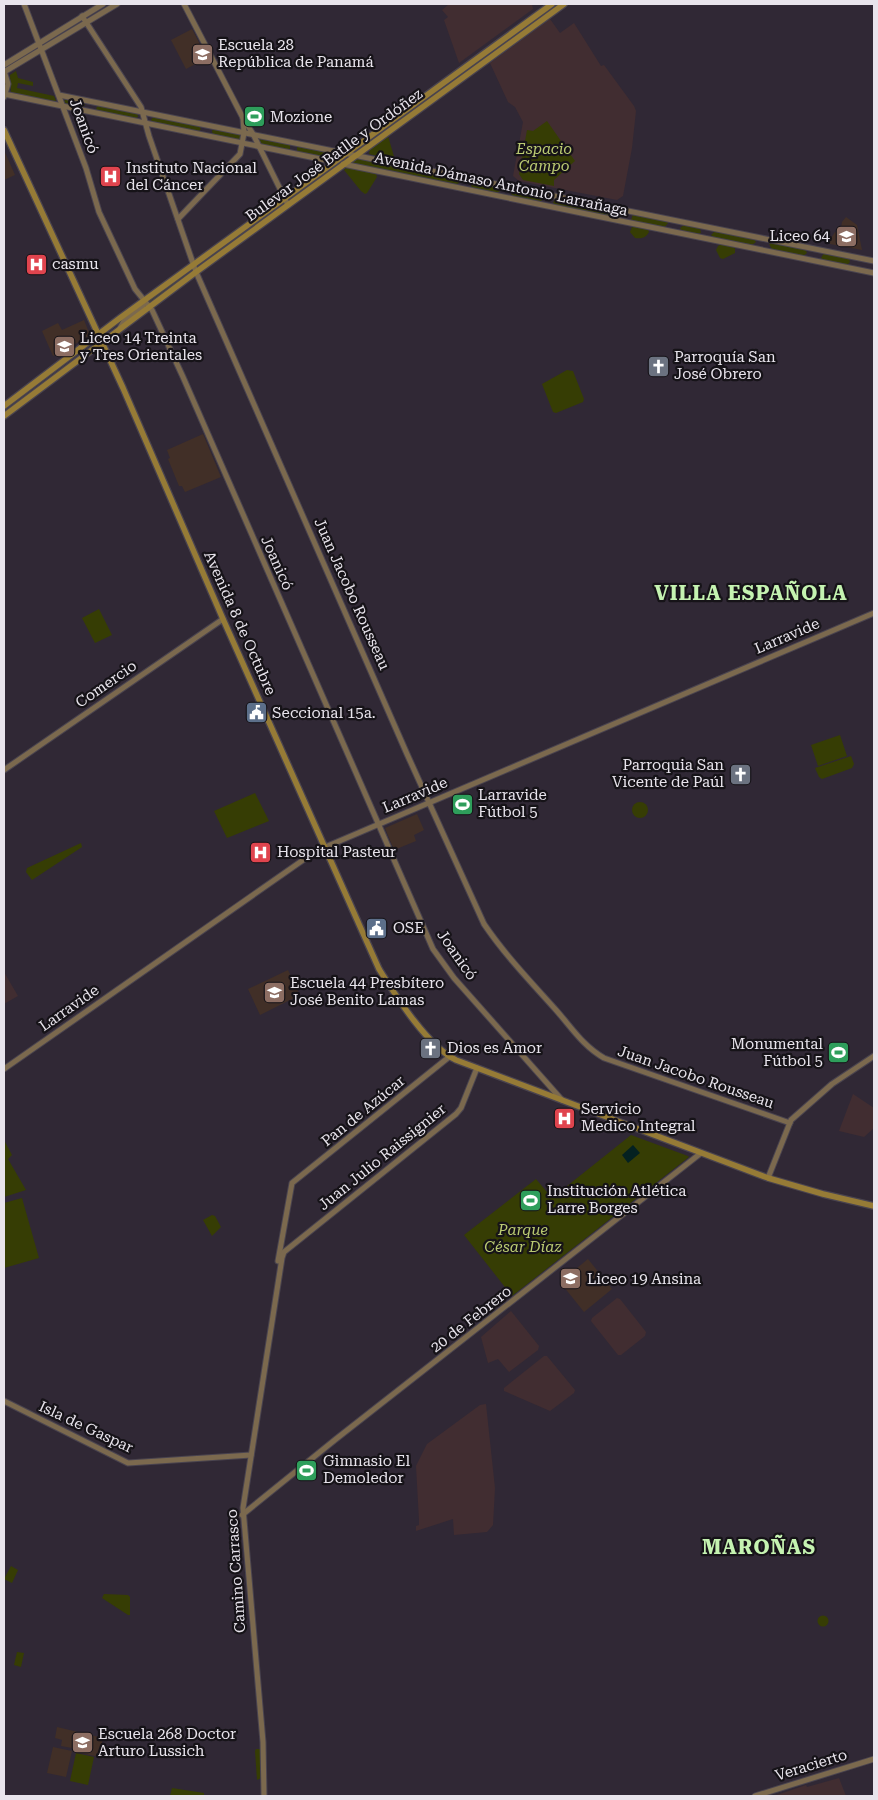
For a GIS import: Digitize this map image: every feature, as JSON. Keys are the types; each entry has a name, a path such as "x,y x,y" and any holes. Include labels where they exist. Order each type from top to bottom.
{"main road":[{"name":"Bulevar José Batlle y Ordóñez","path":"4,406 226,240 552,4"},
{"name":"Bulevar José Batlle y Ordóñez","path":"4,414 564,4"},
{"name":"Avenida 8 de Octubre","path":"4,130 99,334 223,619 379,969 410,1015 449,1057 768,1178 874,1206"},
{"path":"261,224 266,216 284,203 284,198"},
{"path":"196,272 198,265 223,246 226,240"},
{"path":"4,414 25,394 30,386"}],"street":[{"name":"Joanicó","path":"24,4 86,168 99,212 135,289 149,306 182,377 433,949 454,978 562,1100"},
{"path":"4,65 103,4"},
{"path":"4,72 117,4"},
{"path":"184,4 260,147 288,205"},
{"name":"Juan Jacobo Rousseau","path":"82,16 137,99 196,272 428,803 484,924 500,947 561,1015 585,1045 596,1053 604,1058 790,1123"},
{"name":"Avenida Dámaso Antonio Larrañaga","path":"4,72 8,84 4,95 874,273"},
{"name":"Avenida Dámaso Antonio Larrañaga","path":"59,95 874,261"},
{"path":"178,219 237,157 244,133 243,118"},
{"path":"292,154 295,143"},
{"name":"Bulevar José Batlle y Ordóñez","path":"120,328 124,320 143,306 144,301"},
{"name":"Larravide","path":"4,1069 298,862 324,847 874,613"},
{"name":"Comercio","path":"4,770 223,619"},
{"name":"Juan Jacobo Rousseau","path":"586,1041 596,1053"},
{"path":"768,1178 790,1123 827,1088 874,1056"},
{"name":"Pan de Azúcar","path":"292,1184 449,1057"},
{"name":"Juan Julio Raissignier","path":"284,1252 456,1114 461,1108 477,1068"},
{"name":"20 de Febrero","path":"242,1515 701,1153"},
{"name":"Camino Carrasco","path":"276,1286 281,1241 292,1184"},
{"name":"Camino Carrasco","path":"264,1796 263,1752 242,1515 276,1286 284,1252"},
{"name":"Isla de Gaspar","path":"4,1401 128,1463 251,1455"},
{"path":"243,1505 256,1504"},
{"name":"Veracierto","path":"755,1796 874,1759"}],"shaded area":[{"path":"449,4 532,4 533,9 459,63 444,20 448,17 442,10"},
{"path":"550,19 560,33 574,23 601,66 604,65 636,111 632,148 623,196 617,200 519,181 513,176 523,122 515,107 508,102 490,63"},
{"path":"192,29 207,58 186,69 171,40"},
{"path":"4,150 15,175 4,180"},
{"name":"Liceo 64","path":"846,217 857,225 862,250 830,244 829,241 835,232 840,233 842,222"},
{"path":"84,320 90,335 53,356 42,331 58,323 62,330"},
{"path":"203,434 221,477 185,492 182,486 179,486 168,459 170,458 167,450"},
{"path":"417,814 424,830 414,835 416,841 394,850 385,828"},
{"name":"Escuela 44 Presbítero José Benito Lamas","path":"288,970 300,995 260,1015 248,989"},
{"path":"4,972 18,996 4,1004"},
{"path":"853,1094 874,1108 874,1128 864,1137 839,1131"},
{"path":"633,1145 640,1153 628,1163 622,1155"},
{"path":"588,1259 612,1289 584,1312 560,1282"},
{"path":"617,1298 620,1299 646,1332 645,1336 621,1355 618,1355 591,1321 592,1318"},
{"path":"511,1311 539,1346 538,1350 509,1372 498,1359 488,1363 481,1337"},
{"path":"544,1356 547,1356 575,1390 574,1393 550,1411 504,1391 504,1388"},
{"path":"486,1404 495,1488 493,1525 487,1532 454,1535 453,1519 416,1531 419,1520 416,1466 427,1444 480,1405"},
{"name":"Escuela 268 Doctor Arturo Lussich","path":"57,1727 103,1738 99,1757 72,1751 72,1748 61,1746 62,1740 55,1738"},
{"path":"53,1747 72,1751 66,1777 47,1773"},
{"path":"839,1778 846,1796 774,1796 806,1785 807,1787"}],"green space":[{"path":"556,4 559,4 427,99 427,98"},
{"path":"16,71 18,78 33,82 33,86 18,83 17,88 54,96 56,101 11,94 10,75"},
{"path":"66,99 83,102 85,105 81,108 67,105 64,101"},
{"path":"420,103 357,152 355,151"},
{"path":"98,105 137,113 138,117 134,119 98,111 96,109"},
{"path":"154,116 199,126 201,129 198,132 152,123 151,120"},
{"name":"Espacio Campo","path":"547,121 575,161 554,180 554,186 523,180 519,174 527,130 533,131"},
{"path":"213,129 241,134 241,140 213,135"},
{"path":"388,136 395,160 369,154 370,149"},
{"path":"258,138 290,144 290,150 262,145"},
{"path":"297,147 340,154 332,159 297,152"},
{"path":"358,158 457,178 460,182 456,185 352,163"},
{"path":"335,167 288,201 288,198"},
{"path":"347,167 376,174 377,177 367,193 365,194 361,191 344,170"},
{"path":"474,182 499,187 501,190 497,193 472,188 471,185"},
{"path":"513,190 541,195 543,199 540,202 513,197 511,193"},
{"path":"555,199 617,211 620,216 617,218 556,205 553,203"},
{"path":"279,205 259,223 202,265 227,243"},
{"path":"633,214 668,221 668,223 664,228 634,221 631,220"},
{"path":"684,225 700,228 701,233 682,231 680,228"},
{"path":"634,226 648,229 649,232 643,238 635,238 630,232"},
{"path":"715,231 754,239 756,242 752,245 715,238 711,235"},
{"path":"773,242 805,249 807,253 803,256 772,249 769,244"},
{"path":"721,244 735,248 735,253 723,259 720,258 716,250"},
{"path":"824,253 849,259 850,262 847,265 824,260 821,258"},
{"path":"191,269 193,271 149,301"},
{"path":"567,370 573,371 584,399 583,402 556,413 553,412 542,384"},
{"path":"99,609 112,635 95,643 82,618"},
{"path":"840,735 847,756 818,766 811,745"},
{"path":"851,756 854,764 852,768 822,779 819,777 815,768"},
{"path":"255,793 269,821 227,838 214,811"},
{"path":"637,802 643,802 648,807 646,816 637,818 632,813 632,807"},
{"path":"81,843 82,847 32,880 26,872 27,868"},
{"name":"Parque César Díaz","path":"631,1135 689,1157 512,1296 464,1235 536,1179 552,1198"},
{"path":"4,1140 12,1155 8,1159 26,1190 4,1197"},
{"path":"22,1198 39,1258 4,1268 4,1203"},
{"path":"212,1215 215,1216 221,1227 212,1236 203,1220"},
{"path":"11,1566 18,1570 12,1583 4,1579"},
{"path":"104,1594 128,1595 130,1597 130,1615 102,1598"},
{"path":"823,1615 829,1621 823,1627 817,1621"},
{"path":"17,1652 24,1653 21,1667 14,1665"},
{"path":"260,1749 261,1778 257,1780 255,1751"},
{"path":"76,1753 94,1757 88,1785 70,1781"},
{"path":"172,1788 204,1793 204,1796 170,1796"}],"place":[{"name":"Escuela 28 República de Panamá","path":"202,54"},
{"name":"Mozione","path":"254,117"},
{"name":"Instituto Nacional del Cáncer","path":"110,177"},
{"name":"Liceo 64","path":"846,236"},
{"name":"casmu","path":"36,264"},
{"name":"Liceo 14 Treinta y Tres Orientales","path":"64,347"},
{"name":"Parroquía San José Obrero","path":"658,366"},
{"name":"Seccional 15a.","path":"256,713"},
{"name":"Parroquia San Vicente de Paúl","path":"740,774"},
{"name":"Larravide Fútbol 5","path":"462,804"},
{"name":"Hospital Pasteur","path":"261,852"},
{"name":"OSE","path":"377,928"},
{"name":"Escuela 44 Presbítero José Benito Lamas","path":"274,992"},
{"name":"Dios es Amor","path":"431,1048"},
{"name":"Monumental Fútbol 5","path":"839,1053"},
{"name":"Servicio Medico Integral","path":"565,1118"},
{"name":"Institución Atlética Larre Borges","path":"531,1200"},
{"name":"Liceo 19 Ansina","path":"571,1279"},
{"name":"Gimnasio El Demoledor","path":"307,1470"},
{"name":"Escuela 268 Doctor Arturo Lussich","path":"82,1743"}],"district":[{"name":"VILLA ESPAÑOLA","path":"751,593"},
{"name":"MAROÑAS","path":"759,1547"}]}
